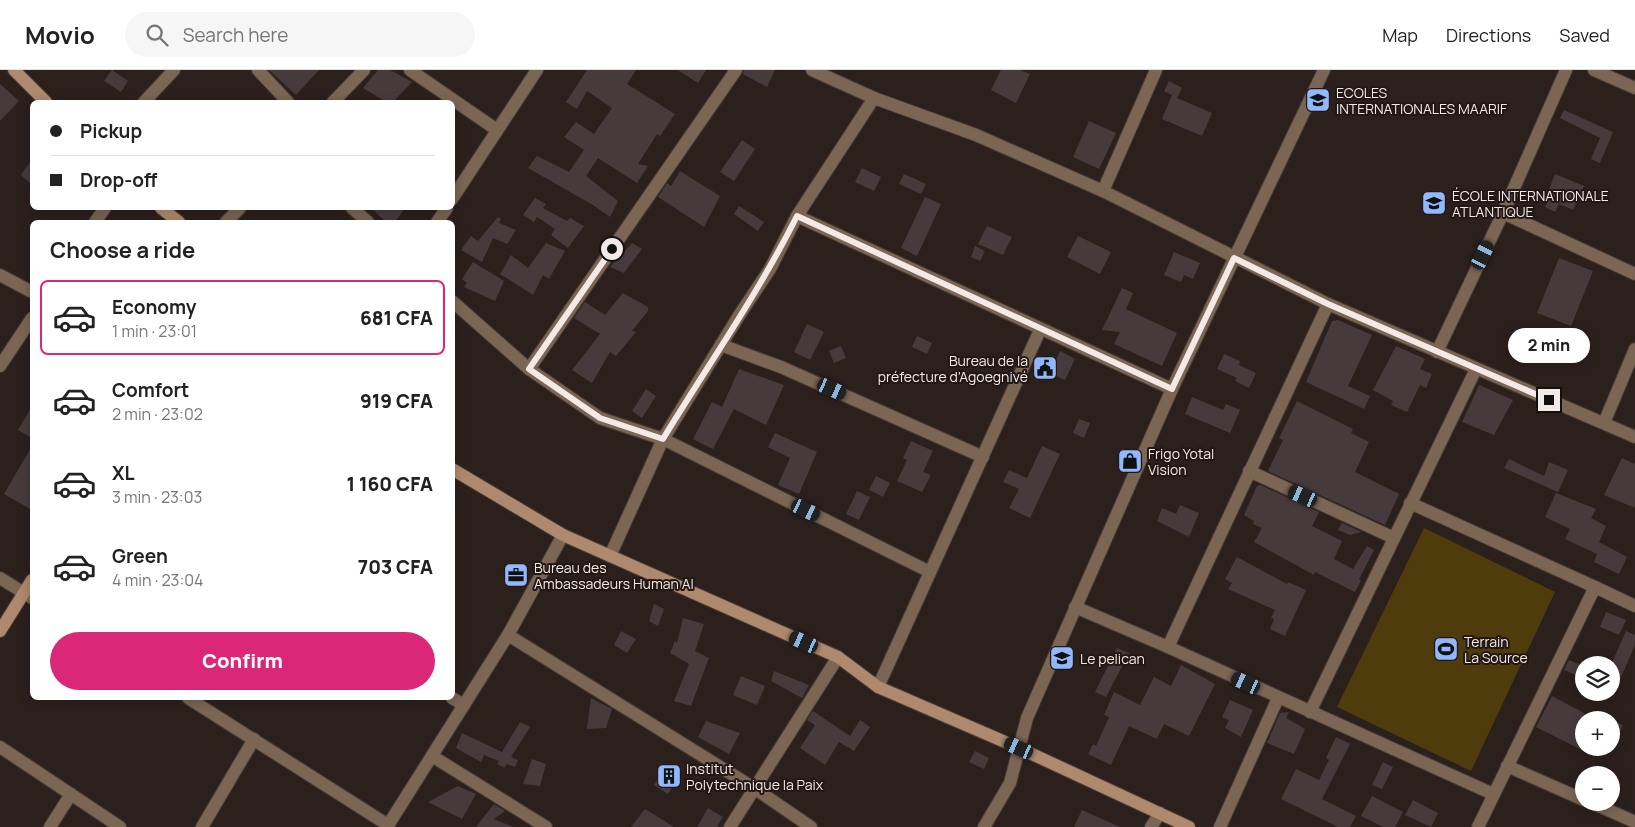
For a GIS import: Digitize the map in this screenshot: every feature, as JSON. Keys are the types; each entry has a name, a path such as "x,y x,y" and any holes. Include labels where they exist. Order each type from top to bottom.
{"street":[{"path":"14,70 44,100"},
{"path":"146,100 174,70"},
{"path":"258,70 286,100"},
{"path":"335,100 364,70"},
{"path":"410,70 454,100"},
{"path":"455,194 537,70"},
{"path":"529,369 736,70"},
{"path":"812,70 874,98 976,135 1104,191 1328,304 1635,437"},
{"path":"1104,191 1156,70"},
{"path":"984,827 1010,783 1027,718 1172,389 1324,70"},
{"path":"1437,352 1503,213 1566,70"},
{"path":"1594,70 1635,88"},
{"path":"1621,82 1627,70"},
{"path":"610,556 663,439 770,269 797,216 874,98"},
{"path":"455,101 497,130"},
{"path":"164,210 177,220"},
{"path":"228,220 238,210"},
{"path":"354,210 366,220"},
{"path":"1503,213 1635,274"},
{"path":"797,216 1040,330 1172,389"},
{"path":"0,275 30,291"},
{"path":"455,304 529,369 600,418 663,439 930,572"},
{"path":"1168,647 1328,304"},
{"path":"0,366 30,321"},
{"path":"878,686 1040,330"},
{"path":"721,345 782,367 983,457"},
{"path":"1604,423 1635,349"},
{"path":"1310,712 1476,369"},
{"path":"455,471 563,535 838,657 878,686 1019,748 1189,827"},
{"path":"1249,472 1394,538"},
{"path":"1410,503 1635,606"},
{"path":"191,700 387,826 508,635 563,535"},
{"path":"0,578 28,596 0,631"},
{"path":"1478,827 1594,587"},
{"path":"1075,607 1493,794"},
{"path":"508,635 754,788 811,827"},
{"path":"730,827 838,657"},
{"path":"1220,827 1278,698"},
{"path":"455,700 464,705"},
{"path":"202,827 254,740"},
{"path":"0,746 120,827"},
{"path":"432,756 546,827"},
{"path":"1507,766 1575,796"},
{"path":"50,827 70,794"},
{"path":"1610,811 1635,822"},
{"path":"1152,827 1160,813"}],"shaded area":[{"name":"Terrain La Source","path":"1424,528 1555,592 1471,771 1337,707"}],"building":[{"path":"112,70 128,81 121,92 104,81"},
{"path":"269,70 319,70 296,95"},
{"path":"378,70 390,70 412,82 395,100 383,100 363,88"},
{"path":"587,70 636,70 627,84 675,114 660,136 657,134 638,164 648,166 637,183 598,158 586,176 618,201 610,217 593,205 528,168 537,156 569,172 584,150 564,137 576,122 594,134 612,108 587,91 577,109 566,102"},
{"path":"678,70 706,70 698,83"},
{"path":"744,70 775,70 767,87 743,74"},
{"path":"1001,70 1020,70 1030,74 1016,103 991,90"},
{"path":"1169,81 1182,88 1177,98 1212,113 1202,136 1162,119 1172,95 1164,91"},
{"path":"0,84 19,101 0,121"},
{"path":"1564,110 1613,132 1600,163 1591,159 1600,138 1560,118"},
{"path":"1089,121 1116,133 1099,169 1073,157"},
{"path":"742,140 755,149 734,181 720,172"},
{"path":"30,162 30,183 21,175"},
{"path":"862,168 881,177 874,191 855,182"},
{"path":"680,171 720,196 704,227 658,197 667,183 671,186"},
{"path":"904,174 926,184 921,194 899,184"},
{"path":"1555,174 1584,186 1573,210 1559,204 1555,212 1545,207 1549,199 1546,197"},
{"path":"925,197 941,204 917,256 901,248"},
{"path":"535,198 546,204 543,208 567,221 570,218 584,226 568,248 551,235 555,229 537,217 534,222 523,215"},
{"path":"739,206 764,222 758,231 734,214"},
{"path":"373,210 404,210 396,220 384,220"},
{"path":"498,217 501,219 499,223 516,230 507,244 493,238 482,262 461,250 471,236 478,241"},
{"path":"987,226 1012,237 1003,255 978,244"},
{"path":"1078,236 1111,252 1100,274 1067,257"},
{"path":"546,243 565,251 549,279 543,275 533,295 500,274 511,255 528,268"},
{"path":"632,243 642,249 624,273 610,267"},
{"path":"975,246 985,251 980,261 971,257"},
{"path":"1174,252 1200,263 1193,279 1184,275 1181,282 1164,275"},
{"path":"1559,258 1593,271 1571,326 1537,313"},
{"path":"473,262 504,281 495,301 464,287 467,283 462,279"},
{"path":"1122,288 1133,293 1126,309 1177,333 1162,366 1114,344 1120,332 1102,330"},
{"path":"623,293 648,307 648,311 632,331 636,332 616,356 610,352 592,383 572,370 600,334 574,318 585,302 605,315"},
{"path":"1338,320 1372,335 1348,386 1370,396 1364,409 1306,382 1332,321"},
{"path":"807,324 824,332 810,360 794,352"},
{"path":"1564,330 1591,342 1584,357 1558,345"},
{"path":"917,336 932,343 927,354 912,347"},
{"path":"841,346 846,358 834,363 829,351"},
{"path":"1396,346 1425,359 1420,369 1432,374 1426,388 1420,385 1407,412 1391,405 1393,401 1373,390"},
{"path":"1060,351 1075,359 1065,380 1050,373"},
{"path":"1224,354 1240,361 1239,365 1256,373 1249,388 1235,381 1237,378 1217,369"},
{"path":"739,369 784,385 766,425 734,409 713,449 693,439 712,402 722,407"},
{"path":"1479,385 1513,400 1494,435 1462,422"},
{"path":"646,389 656,396 642,418 632,411"},
{"path":"1192,397 1223,410 1226,404 1240,410 1230,433 1185,414"},
{"path":"1297,401 1353,429 1351,433 1369,442 1355,472 1399,494 1385,525 1268,471 1283,440 1279,438"},
{"path":"30,409 30,437 18,430"},
{"path":"1079,419 1090,423 1084,438 1073,433"},
{"path":"775,433 817,452 799,494 778,485 790,458 768,447"},
{"path":"911,441 933,451 923,472 931,475 922,492 897,481 907,460 903,458"},
{"path":"1042,446 1060,454 1030,518 1009,508 1019,489 1003,482 1009,470 1027,478"},
{"path":"30,449 30,509 4,494"},
{"path":"1622,458 1635,464 1635,508 1604,495"},
{"path":"1509,459 1544,476 1549,462 1568,470 1558,492 1504,468"},
{"path":"876,476 890,483 883,497 869,490"},
{"path":"1260,485 1319,512 1312,526 1342,541 1334,559 1353,569 1367,546 1374,550 1359,579 1361,581 1355,592 1315,572 1314,575 1254,542 1262,528 1253,524 1254,521 1244,515 1257,486"},
{"path":"857,491 870,497 859,520 846,514"},
{"path":"1556,493 1596,509 1591,518 1606,526 1599,542 1627,557 1619,574 1594,562 1597,554 1565,539 1570,529 1545,517"},
{"path":"1180,505 1199,513 1189,537 1157,521 1162,508 1176,514"},
{"path":"1342,523 1362,532 1350,535 1338,530"},
{"path":"1237,557 1287,584 1288,582 1306,590 1285,636 1270,629 1274,619 1271,618 1275,610 1228,589 1232,583 1225,579"},
{"path":"654,604 664,609 658,626 649,621"},
{"path":"1606,612 1626,620 1619,635 1600,627"},
{"path":"683,618 704,624 695,651 709,658 691,706 674,701 689,664 670,653 675,641 677,643"},
{"path":"621,631 636,639 627,653 614,645"},
{"path":"1626,631 1635,635 1635,645 1620,680 1620,656 1615,656"},
{"path":"1117,648 1129,653 1106,697 1095,692"},
{"path":"1569,660 1575,662 1575,674 1564,670"},
{"path":"1181,665 1215,684 1189,736 1164,724 1157,739 1129,726 1111,765 1088,754 1093,744 1096,746 1109,717 1104,715 1114,692 1140,705 1154,677 1171,686"},
{"path":"774,671 809,685 802,698 771,681"},
{"path":"741,676 765,686 757,705 733,695"},
{"path":"1552,696 1580,711 1575,711 1575,746 1536,727"},
{"path":"591,698 612,709 606,728 587,729"},
{"path":"1230,700 1253,710 1241,737 1225,728 1229,720 1222,717"},
{"path":"813,711 850,736 860,720 870,727 854,751 839,742 825,765 800,748 815,725 807,720"},
{"path":"1289,712 1286,718 1305,729 1294,754 1267,743 1280,713"},
{"path":"706,721 740,733 729,754 698,737"},
{"path":"520,722 530,727 511,757 518,760 515,767 507,764 504,768 497,764 499,761 484,755 481,762 456,748 462,733 502,752"},
{"path":"1336,737 1350,744 1322,799 1356,816 1350,827 1338,827 1281,799 1296,769 1319,780 1329,760 1326,758"},
{"path":"975,751 989,758 984,769 969,762"},
{"path":"532,759 546,764 540,786 523,784"},
{"path":"1383,762 1393,767 1382,789 1372,785"},
{"path":"662,772 677,779 668,794 654,785"},
{"path":"458,786 476,794 462,819 428,802"},
{"path":"1372,796 1403,812 1395,827 1383,827 1361,816"},
{"path":"1413,800 1438,813 1431,827 1405,815"},
{"path":"494,804 505,811 494,819 513,827 476,827"},
{"name":"Institut Polytechnique la Paix","path":"708,808 723,817 717,827 697,827"},
{"path":"645,809 674,827 631,827"},
{"path":"1082,810 1120,827 1074,827"}],"place":[{"name":"ECOLES INTERNATIONALES MAARIF","path":"1318,100"},
{"name":"ÉCOLE INTERNATIONALE ATLANTIQUE","path":"1434,203"},
{"name":"Bureau de la préfecture d'Agoegnivé","path":"1045,368"},
{"name":"Frigo Yotal Vision","path":"1130,461"},
{"name":"Bureau des Ambassadeurs Human AI","path":"516,575"},
{"name":"Terrain La Source","path":"1446,649"},
{"name":"Le pelican","path":"1062,658"},
{"name":"Institut Polytechnique la Paix","path":"669,776"}],"route":[{"path":"612,249 529,369 568,398 600,418 663,439 770,269 797,216 1040,330 1172,389 1234,258 1328,304 1549,400"}]}
